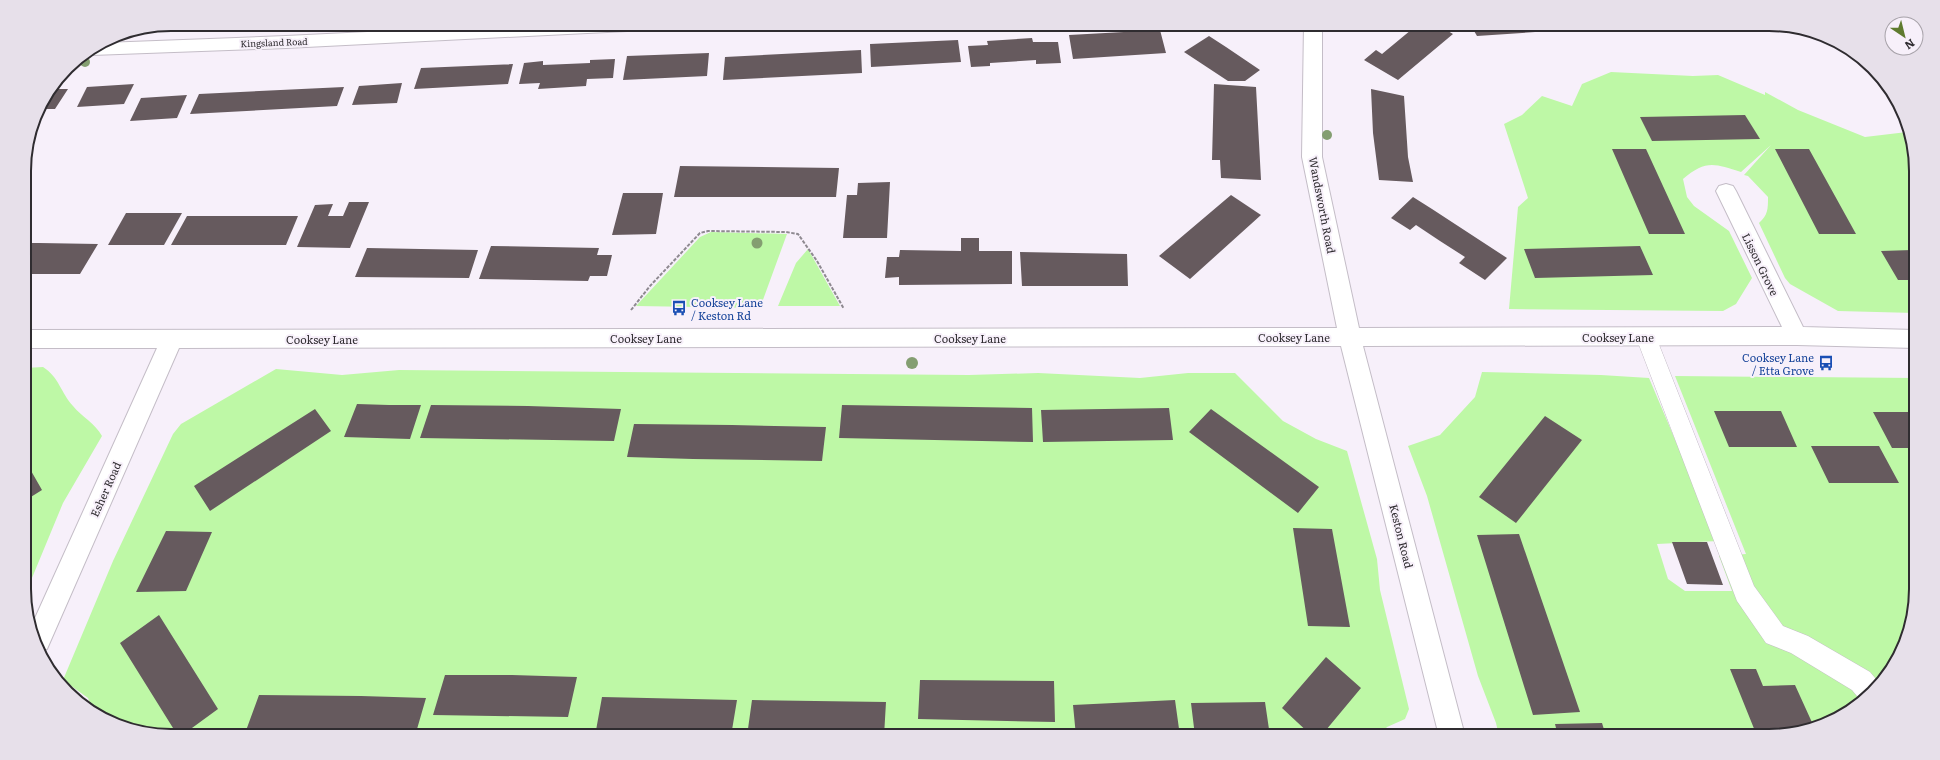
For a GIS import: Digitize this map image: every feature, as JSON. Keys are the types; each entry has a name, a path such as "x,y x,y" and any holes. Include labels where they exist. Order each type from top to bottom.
{"street":[{"path":"286,42 290,31"},
{"name":"Kingsland Road","path":"103,49 286,42 507,31"},
{"name":"Wandsworth Road","path":"1313,31 1312,157 1350,337"},
{"name":"Lisson Grove","path":"1726,191 1797,336"},
{"name":"Cooksey Lane","path":"31,339 1797,336 1909,339"},
{"name":"Keston Road","path":"1350,337 1450,729"},
{"name":"Esher Road","path":"39,637 172,339"}],"lane":[{"path":"1646,337 1745,593 1775,635 1799,644 1861,681 1867,689"}],"path":[{"path":"608,339 650,286 700,234 708,231 786,232 798,234 817,261 844,308 835,338"}],"green space":[{"path":"1611,72 1693,76 1718,75 1765,95 1765,92 1798,110 1865,137 1903,132 1908,152 1909,171 1909,313 1838,311 1790,284 1785,278 1759,223 1767,212 1768,197 1748,176 1744,175 1771,145 1741,172 1717,165 1710,165 1698,169 1683,179 1687,197 1694,206 1729,231 1752,278 1736,304 1723,311 1509,309 1518,207 1528,198 1504,124 1522,115 1542,96 1572,106 1582,84"},
{"path":"711,232 787,234 760,308 636,306 700,237"},
{"path":"808,249 840,306 778,306 796,263"},
{"path":"43,367 53,375 73,406 96,427 102,436 63,503 31,580 31,368"},
{"path":"276,369 342,375 399,370 969,375 1038,373 1140,378 1188,373 1235,373 1283,421 1316,439 1347,451 1377,559 1380,590 1409,709 1405,719 1385,729 161,729 143,726 126,722 109,715 90,702 88,698 70,685 64,678 113,561 173,434 181,424"},
{"path":"1482,372 1601,375 1649,378 1718,541 1657,544 1668,579 1685,591 1732,591 1719,556 1746,554 1675,376 1909,378 1909,589 1908,608 1904,626 1895,651 1880,674 1868,688 1854,700 1831,715 1814,722 1797,726 1779,729 1497,729 1478,676 1427,496 1408,446 1440,435 1475,397"}],"building":[{"path":"1160,31 1166,53 1073,59 1069,35"},
{"path":"1410,31 1448,31 1453,34 1398,80 1364,60 1376,50 1382,54"},
{"path":"1474,31 1550,31 1477,36"},
{"path":"1209,36 1260,70 1245,81 1228,81 1184,52"},
{"path":"1032,38 1033,42 1058,42 1061,63 1036,64 1036,60 990,63 990,66 971,67 968,46 988,45 987,41"},
{"path":"958,40 961,62 871,67 870,44"},
{"path":"861,50 862,73 723,80 725,57"},
{"path":"709,53 707,76 623,80 627,56"},
{"path":"615,59 613,78 587,79 586,86 538,89 540,83 519,84 524,63 543,61 543,65 590,63 590,60"},
{"path":"513,64 508,84 414,89 421,68"},
{"path":"402,83 397,103 352,105 359,86"},
{"path":"134,84 124,104 77,107 87,87"},
{"path":"1214,84 1256,87 1261,180 1221,178 1220,160 1212,160"},
{"path":"344,87 337,106 190,114 199,94"},
{"path":"58,89 68,89 55,109 45,109"},
{"path":"1371,89 1404,96 1408,157 1413,182 1379,180 1373,133"},
{"path":"187,95 177,118 130,121 141,98"},
{"path":"1745,115 1760,139 1652,141 1640,117"},
{"path":"1612,149 1646,149 1685,234 1649,234"},
{"path":"1775,149 1809,149 1856,234 1819,234"},
{"path":"680,166 839,168 836,197 674,197"},
{"path":"890,182 887,238 843,238 847,195 857,195 858,183"},
{"path":"623,193 663,193 656,234 612,235"},
{"path":"1231,195 1261,215 1190,279 1159,256"},
{"path":"1413,197 1507,258 1485,280 1459,263 1465,257 1416,225 1410,230 1391,218"},
{"path":"349,202 369,202 350,248 297,247 315,205 333,204 328,216 343,216"},
{"path":"126,213 182,213 164,245 108,245"},
{"path":"187,216 298,216 286,245 171,245"},
{"path":"961,238 979,238 979,251 1012,251 1012,284 899,285 899,277 885,278 887,257 899,257 900,250 961,251"},
{"path":"31,243 98,244 80,274 31,274"},
{"path":"491,246 599,248 597,255 612,255 607,276 590,276 588,281 479,279"},
{"path":"1640,246 1653,275 1535,278 1524,249"},
{"path":"367,248 478,250 469,278 355,277"},
{"path":"1909,250 1909,280 1898,280 1881,251"},
{"path":"1020,252 1127,254 1128,286 1022,286"},
{"path":"357,404 421,405 410,439 344,437"},
{"path":"431,405 621,409 614,441 420,438"},
{"path":"842,405 1032,408 1033,442 839,438"},
{"path":"1169,408 1173,440 1043,442 1041,410"},
{"path":"315,409 331,431 210,511 194,486"},
{"path":"1211,409 1319,487 1298,513 1189,432"},
{"path":"1714,411 1781,411 1797,447 1729,447"},
{"path":"1873,412 1909,412 1909,448 1892,448"},
{"path":"1545,416 1582,440 1516,523 1479,497"},
{"path":"634,424 826,427 822,461 693,459 627,457"},
{"path":"1811,446 1879,446 1899,483 1829,483"},
{"path":"31,471 42,490 31,497"},
{"path":"1293,528 1332,529 1350,627 1308,626"},
{"path":"166,531 212,532 186,591 136,592"},
{"path":"1519,534 1580,712 1533,715 1477,535"},
{"path":"1672,542 1707,542 1723,585 1687,584"},
{"path":"159,615 218,709 191,729 174,729 120,643"},
{"path":"1326,657 1361,688 1327,729 1304,729 1282,708"},
{"path":"1730,669 1756,669 1763,686 1795,685 1812,722 1779,729 1754,729"},
{"path":"445,675 577,677 568,717 433,715"},
{"path":"920,680 1054,681 1055,722 918,719"},
{"path":"259,695 426,698 417,729 247,729"},
{"path":"602,697 737,700 732,729 596,729"},
{"path":"752,700 886,702 884,729 748,729"},
{"path":"1175,700 1179,729 1075,729 1073,705"},
{"path":"1265,702 1269,729 1194,729 1191,703"},
{"path":"1602,723 1604,729 1556,729 1555,724"}],"place":[{"name":"Cooksey Lane / Keston Rd","path":"679,308"},
{"name":"Cooksey Lane / Etta Grove","path":"1826,363"}]}
